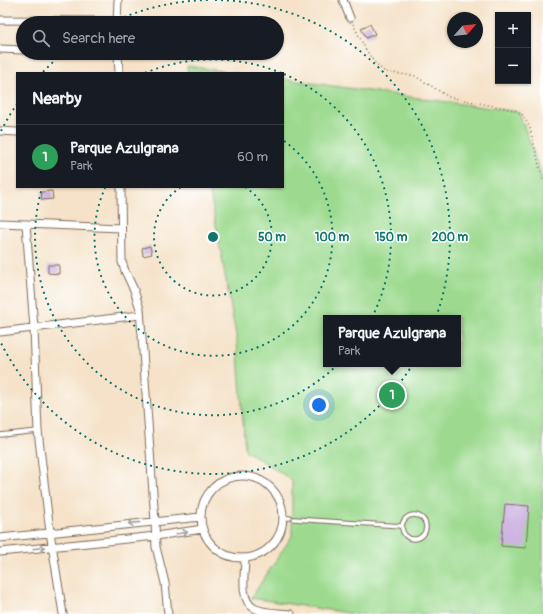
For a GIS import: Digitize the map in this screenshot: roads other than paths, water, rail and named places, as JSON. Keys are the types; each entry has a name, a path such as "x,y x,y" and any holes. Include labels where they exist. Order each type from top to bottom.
{"street":[{"path":"117,16 118,0"},
{"path":"342,0 350,18"},
{"path":"0,20 16,20"},
{"path":"0,49 16,50"},
{"path":"118,60 118,72"},
{"path":"0,131 16,132"},
{"path":"120,188 122,262 140,309 156,521 156,547 164,583 168,614"},
{"path":"0,223 121,228"},
{"path":"26,224 34,328 38,431 50,532 63,614"},
{"path":"0,332 140,314"},
{"path":"242,476 255,478 267,484 276,493 289,518 283,524 279,538 270,548 258,556 245,559 231,557 219,551 209,542 203,529 201,517 203,505 213,488 229,478 242,476"},
{"path":"0,538 201,517"},
{"path":"0,552 156,536 203,529"},
{"path":"245,559 244,593 247,601 253,608 291,614"}],"lane":[{"path":"0,435 38,431"},
{"path":"415,515 422,518 426,528 425,532 420,537 413,539 404,533 402,526 405,519 415,515"},
{"path":"289,518 402,526"}],"place":[{"name":"Parque Azulgrana","path":"392,395"}]}
